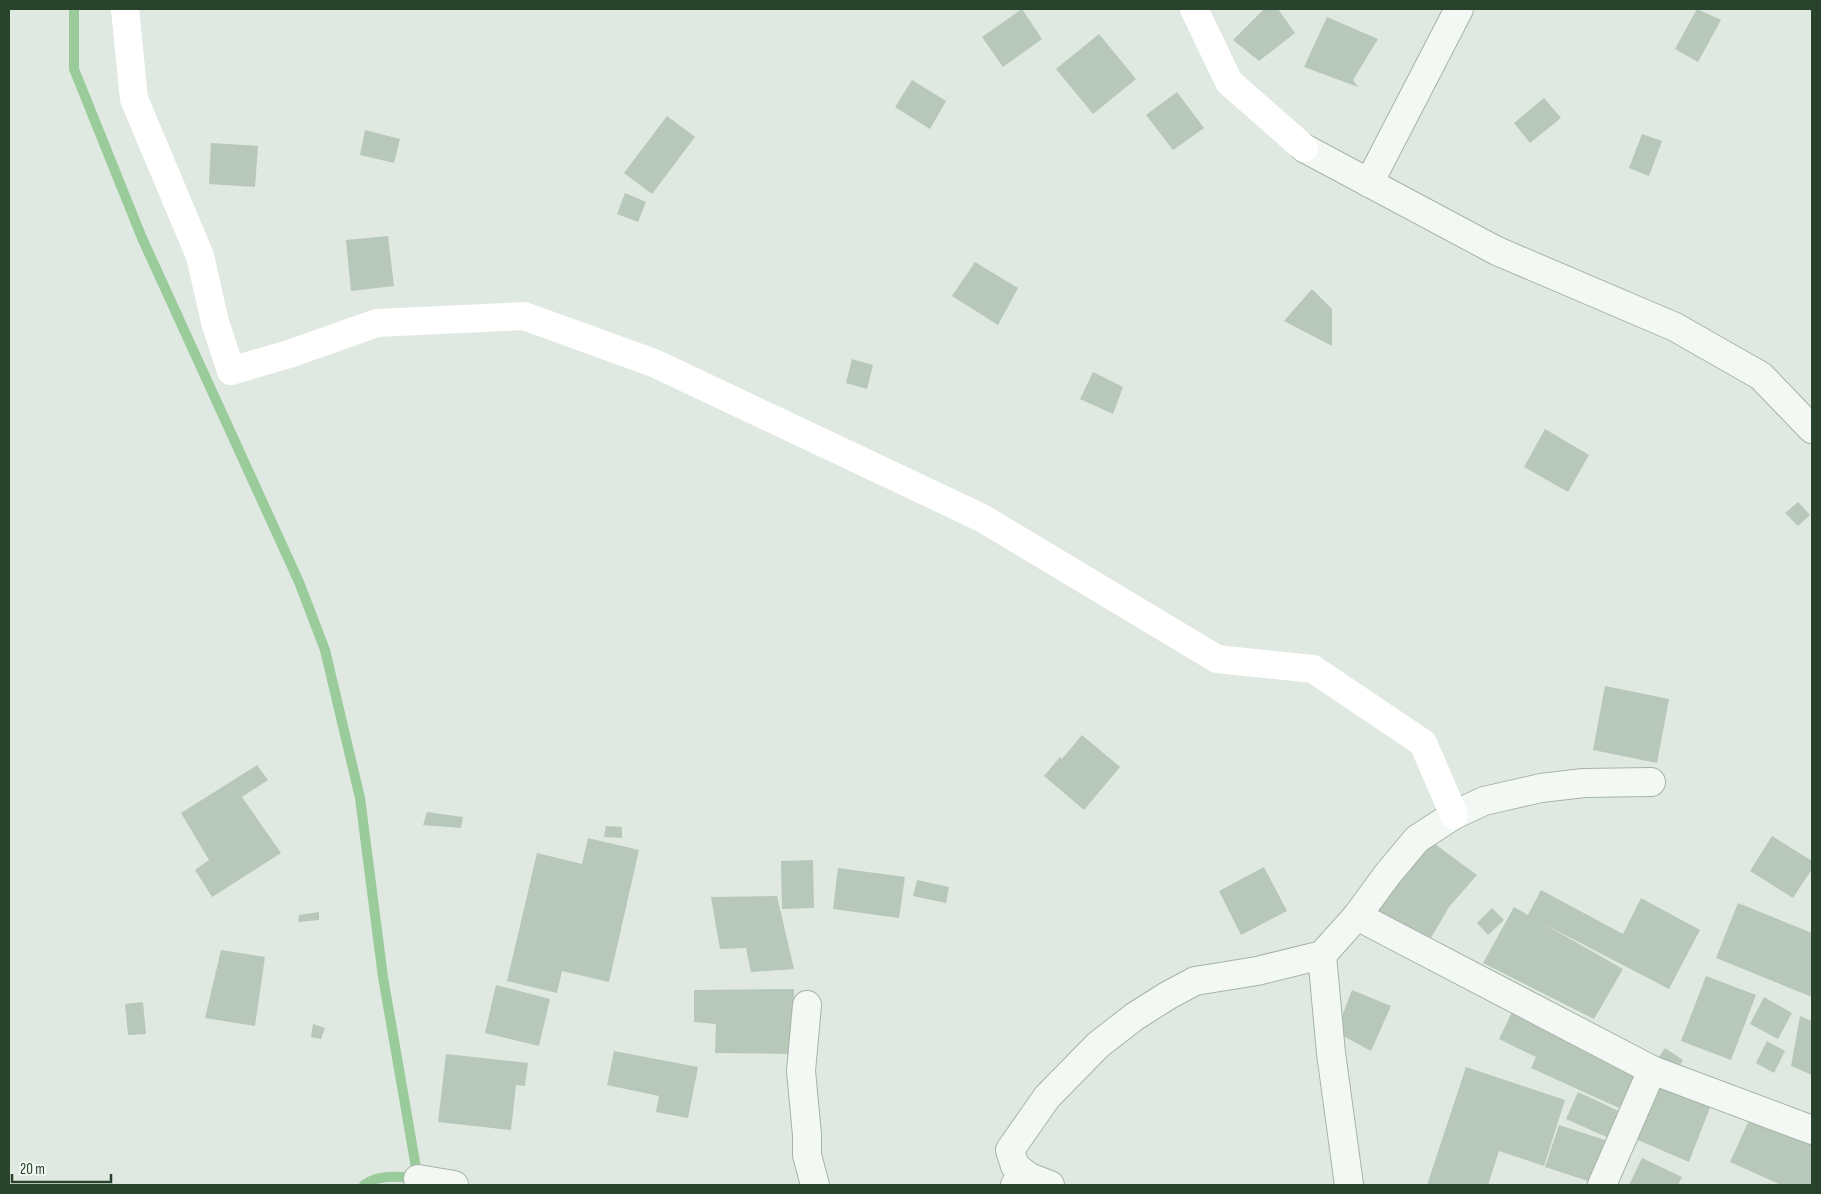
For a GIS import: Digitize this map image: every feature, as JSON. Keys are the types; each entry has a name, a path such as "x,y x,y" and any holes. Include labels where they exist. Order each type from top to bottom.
{"street":[{"path":"125,9 134,98 200,256 215,322 231,372 289,354 377,322 524,316 534,319 654,363 982,518 1217,658 1312,669 1423,743 1454,815"},
{"path":"1194,9 1229,82 1304,148 1497,251 1675,327 1761,376 1812,428"},
{"path":"1370,183 1459,9"},
{"path":"1031,1182 1015,1166 1010,1150 1047,1097 1098,1045 1134,1017 1167,996 1196,981 1257,970 1322,955 1357,916 1387,875 1418,838 1454,815 1484,801 1541,788 1584,783 1651,782"},
{"path":"1357,916 1652,1070 1812,1130"},
{"path":"1322,955 1331,1053 1349,1185"},
{"path":"807,1005 801,1071 807,1135 806,1155 816,1185"},
{"path":"1602,1185 1652,1070"},
{"path":"418,1180 454,1185"}],"building":[{"path":"1022,9 1042,39 1003,67 982,37"},
{"path":"1264,9 1278,9 1295,33 1259,61 1233,40"},
{"path":"1697,9 1721,20 1698,62 1675,49"},
{"path":"1327,17 1378,39 1353,80 1358,87 1304,67"},
{"path":"1099,34 1136,79 1093,114 1056,69"},
{"path":"912,80 946,101 930,129 895,107"},
{"path":"1177,92 1204,128 1173,150 1146,115"},
{"path":"1544,98 1561,118 1530,143 1514,123"},
{"path":"667,116 695,137 652,194 624,173"},
{"path":"365,130 400,139 394,163 360,155"},
{"path":"1642,134 1662,141 1649,176 1629,168"},
{"path":"211,143 258,146 255,187 209,184"},
{"path":"625,193 646,202 638,222 617,214"},
{"path":"388,236 394,286 351,291 346,240"},
{"path":"975,262 1018,288 998,325 952,296"},
{"path":"1312,289 1332,309 1332,346 1284,321"},
{"path":"852,359 873,365 867,389 846,383"},
{"path":"1093,372 1123,387 1113,414 1080,399"},
{"path":"1545,429 1589,455 1568,492 1524,467"},
{"path":"1798,502 1810,515 1798,526 1785,513"},
{"path":"1605,686 1669,699 1657,763 1593,750"},
{"path":"1082,735 1120,767 1084,810 1044,776 1060,757 1062,759"},
{"path":"257,765 268,780 242,797 281,853 212,897 195,870 209,860 181,813"},
{"path":"427,812 463,817 461,828 423,825"},
{"path":"606,826 622,827 622,838 604,837"},
{"path":"1772,836 1812,861 1812,869 1793,898 1750,871"},
{"path":"588,838 639,850 609,982 562,971 557,993 507,981 537,853 582,864"},
{"path":"1432,842 1477,875 1449,907 1428,943 1363,907"},
{"path":"813,860 814,908 782,909 781,861"},
{"path":"1264,867 1287,911 1241,935 1219,891"},
{"path":"838,868 905,877 899,918 833,909"},
{"path":"917,880 949,887 946,903 913,896"},
{"path":"1541,890 1623,934 1641,898 1700,930 1669,989 1544,924 1623,969 1594,1019 1483,963 1514,907 1528,915"},
{"path":"777,896 794,969 751,972 746,948 720,949 711,897"},
{"path":"1738,903 1812,933 1812,997 1716,958"},
{"path":"1492,908 1504,920 1488,935 1477,923"},
{"path":"319,912 319,920 298,922 299,915"},
{"path":"221,950 265,957 255,1026 205,1018"},
{"path":"1706,976 1756,995 1731,1060 1681,1041"},
{"path":"496,985 550,999 539,1046 485,1033"},
{"path":"794,989 794,1054 715,1053 716,1024 694,1022 694,990"},
{"path":"1352,990 1391,1006 1371,1051 1336,1032"},
{"path":"1764,997 1792,1013 1778,1039 1750,1024"},
{"path":"143,1002 146,1034 128,1035 125,1004"},
{"path":"1515,1006 1638,1069 1619,1108 1531,1068 1536,1057 1499,1039"},
{"path":"1800,1016 1812,1021 1812,1075 1791,1066"},
{"path":"313,1024 325,1028 321,1039 311,1037"},
{"path":"1767,1041 1785,1051 1774,1073 1756,1063"},
{"path":"1665,1048 1683,1060 1674,1075 1655,1063"},
{"path":"614,1051 698,1067 688,1118 656,1112 659,1096 607,1085"},
{"path":"446,1054 528,1063 525,1086 516,1085 511,1130 438,1122"},
{"path":"1466,1067 1565,1100 1544,1166 1499,1151 1488,1185 1427,1185"},
{"path":"1654,1075 1714,1097 1689,1162 1631,1137"},
{"path":"1578,1092 1623,1113 1611,1139 1566,1119"},
{"path":"1752,1114 1812,1142 1812,1185 1781,1185 1730,1162"},
{"path":"1559,1125 1611,1142 1597,1184 1545,1167"},
{"path":"1642,1158 1682,1177 1678,1185 1629,1185"}],"waterway":[{"path":"74,9 74,69 142,238 299,582 325,650 360,798 383,977 418,1179 383,1177 364,1185"}]}
